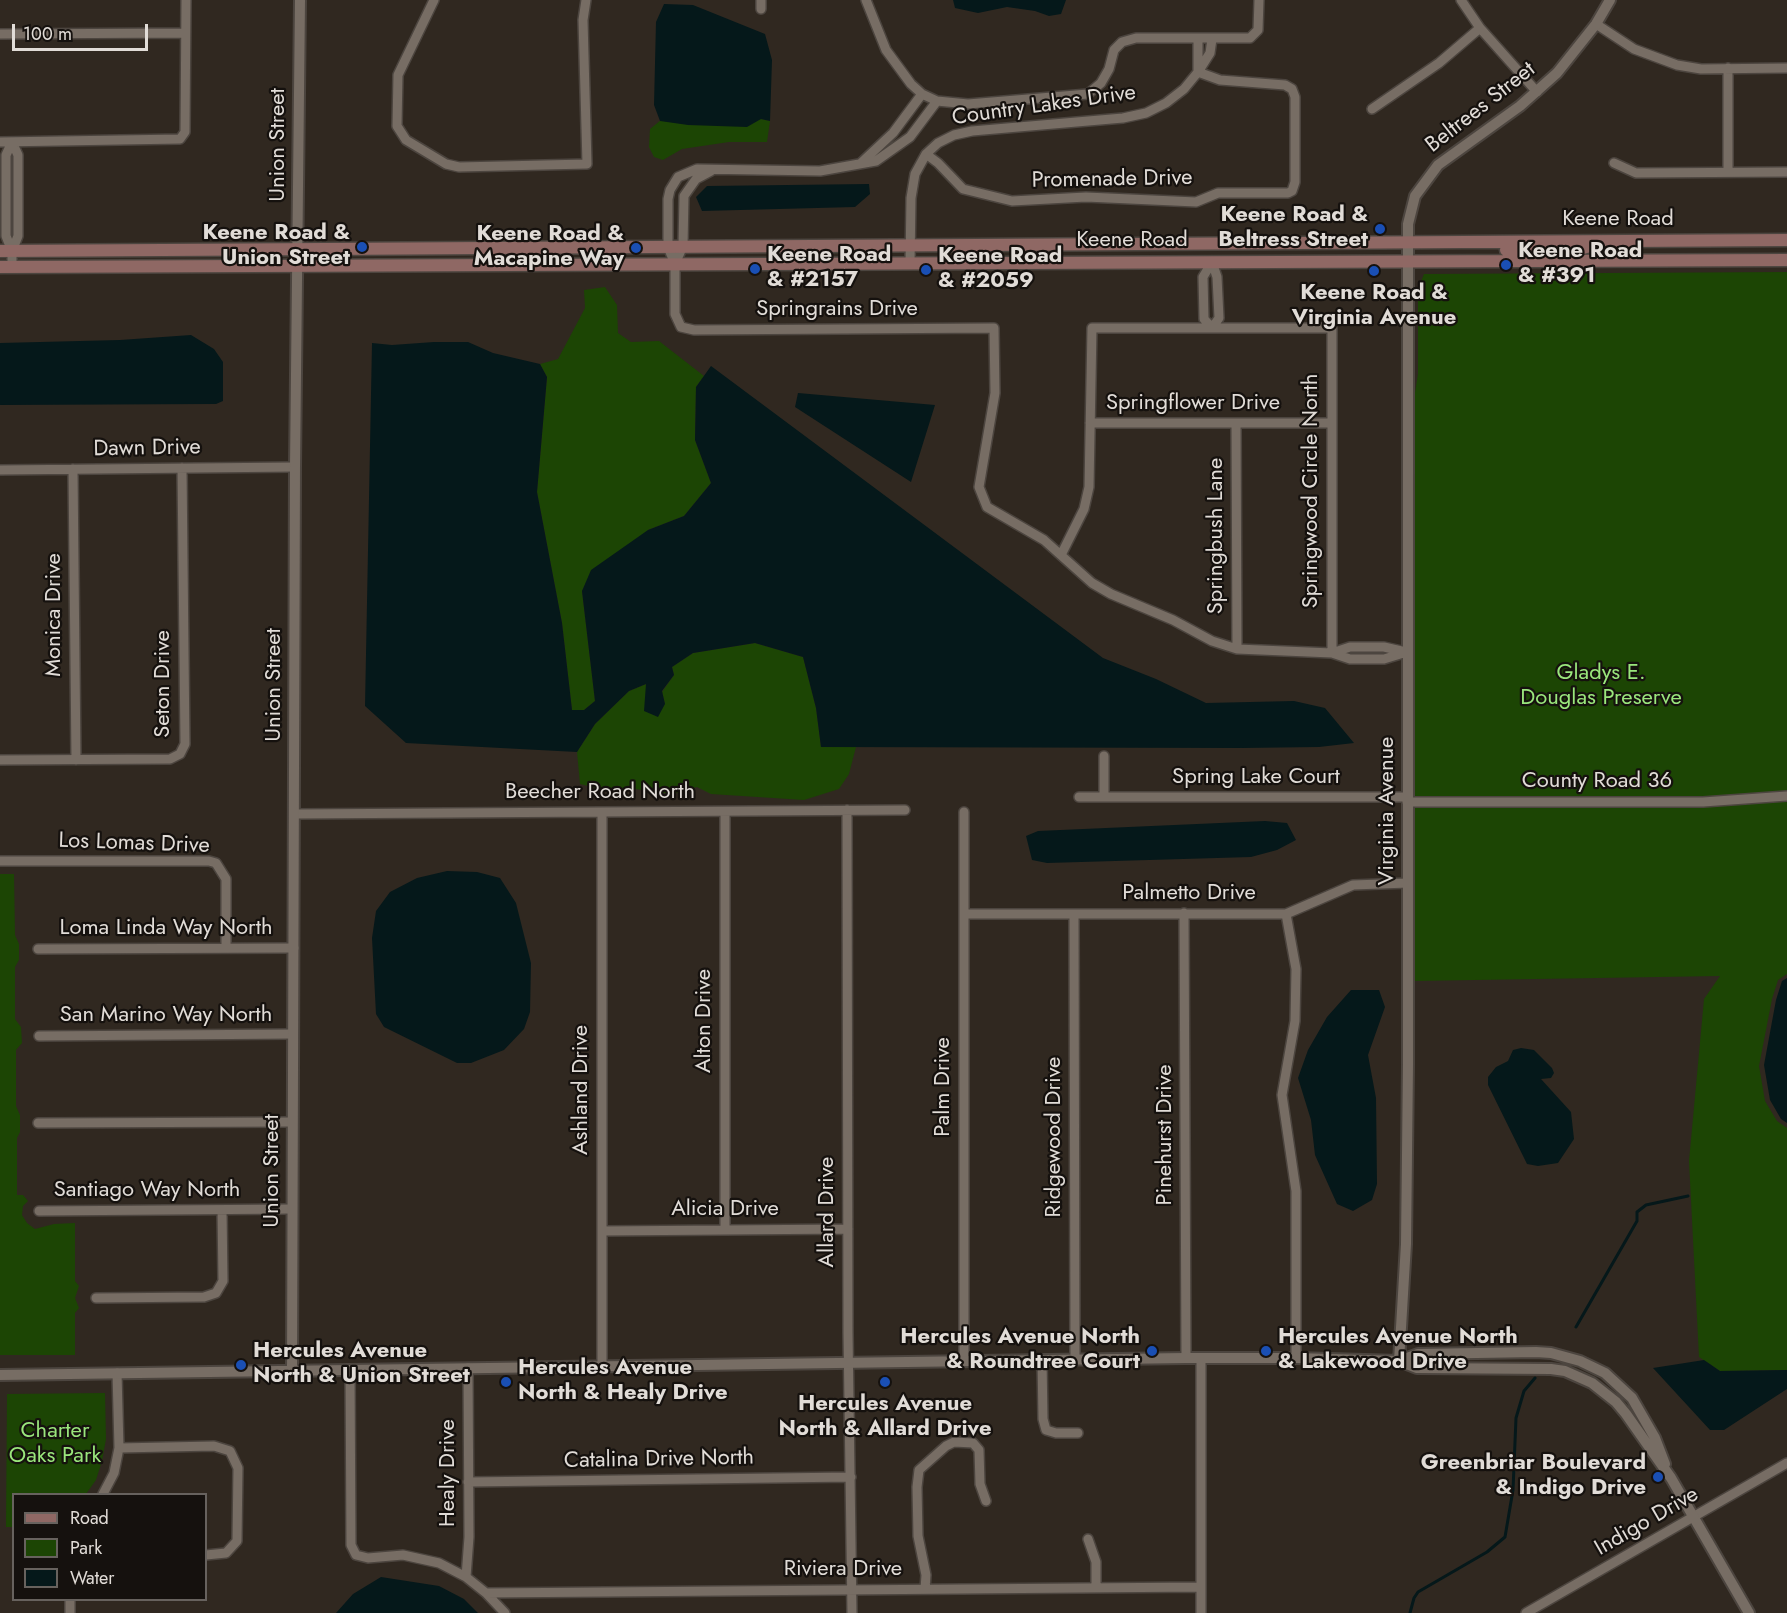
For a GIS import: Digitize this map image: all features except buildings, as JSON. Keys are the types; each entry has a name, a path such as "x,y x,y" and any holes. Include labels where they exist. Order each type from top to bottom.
{"main road":[{"name":"Keene Road","path":"6,251 1787,240"},
{"path":"1406,261 1412,255 1427,250 1576,250 1609,241"},
{"path":"1253,261 1288,253 1387,253 1401,249 1407,243"},
{"path":"298,267 318,256 413,255 456,248"},
{"path":"6,267 94,267 134,259 277,259 292,255 298,249"},
{"name":"Keene Road","path":"94,267 1787,260"}],"street":[{"path":"0,142 174,141 180,139 185,132 186,0"},
{"name":"Union Street","path":"292,1371 295,467 300,0"},
{"path":"434,0 398,75 397,126 406,140 452,167 587,164 583,20 586,0"},
{"path":"866,0 886,50 898,69 922,94 937,101 968,104 1088,94 1101,83 1109,69 1114,50 1122,42 1136,38 1244,39 1255,35 1259,23 1259,0"},
{"path":"1461,0 1480,28 1537,92"},
{"name":"Beltrees Street","path":"1406,261 1411,209 1429,175 1449,155 1500,122 1557,73 1596,24 1610,0"},
{"path":"1596,24 1634,49 1677,65 1787,68"},
{"path":"1371,109 1439,63 1480,28"},
{"path":"0,34 186,33"},
{"path":"1198,38 1198,72"},
{"name":"Country Lakes Drive","path":"926,154 938,143 972,131 1100,121 1146,113 1175,96 1198,72 1210,53 1212,39"},
{"path":"1728,68 1728,172"},
{"name":"Promenade Drive","path":"926,154 963,189 1012,201 1086,197 1196,202 1218,194 1292,191 1295,182 1295,97 1292,89 1285,85 1220,80 1198,72"},
{"path":"861,163 903,121 922,94"},
{"path":"675,264 668,247 668,199 673,182 690,170 820,171 876,161 887,155 916,130 937,101"},
{"path":"903,121 916,130"},
{"path":"6,267 6,155 12,142"},
{"path":"910,263 914,182 926,154"},
{"path":"1614,163 1636,173 1787,172"},
{"path":"675,264 682,246 684,196 696,179 713,170"},
{"name":"Virginia Avenue","path":"1399,1361 1406,1244 1408,883 1406,261"},
{"path":"1212,262 1217,277 1219,318 1212,328"},
{"path":"1212,262 1203,277 1204,319 1212,328"},
{"name":"Springrains Drive","path":"675,264 675,314 681,327 687,330 994,328 995,393 980,476 982,498 996,514 1044,540 1092,583 1111,594 1237,649 1332,653 1350,647 1384,647 1407,652"},
{"path":"1061,555 1084,508 1089,488 1092,328 1212,328"},
{"name":"Springwood Circle North","path":"1212,328 1332,328 1332,653"},
{"name":"Springflower Drive","path":"1090,423 1332,423"},
{"name":"Springbush Lane","path":"1236,423 1237,649"},
{"name":"Dawn Drive","path":"0,470 295,467"},
{"name":"Seton Drive","path":"0,760 170,759 183,750 182,468"},
{"name":"Monica Drive","path":"74,469 76,760"},
{"path":"1104,756 1104,796"},
{"name":"County Road 36","path":"1407,799 1703,802 1787,796"},
{"name":"Spring Lake Court","path":"1079,797 1407,799"},
{"name":"Allard Drive","path":"847,810 852,1613"},
{"name":"Beecher Road North","path":"295,814 905,810"},
{"name":"Ashland Drive","path":"602,812 602,1367"},
{"name":"Alton Drive","path":"724,1230 725,812"},
{"name":"Palm Drive","path":"964,812 964,1361"},
{"name":"Los Lomas Drive","path":"0,861 209,861 216,863 226,879 226,947"},
{"name":"Palmetto Drive","path":"964,914 1286,914 1353,885 1408,883"},
{"name":"Pinehurst Drive","path":"1184,913 1186,1358"},
{"name":"Ridgewood Drive","path":"1074,914 1075,1359"},
{"path":"1286,914 1296,969 1295,1021 1282,1095 1296,1191 1296,1358"},
{"name":"Loma Linda Way North","path":"38,950 294,948"},
{"name":"San Marino Way North","path":"39,1036 293,1034"},
{"path":"38,1123 292,1122"},
{"name":"Santiago Way North","path":"39,1211 292,1209"},
{"path":"96,1298 204,1297 216,1293 223,1281 222,1210"},
{"name":"Alicia Drive","path":"602,1231 848,1229"},
{"path":"1399,1361 1418,1354 1536,1352 1559,1354 1586,1363 1605,1373 1632,1398 1655,1438 1671,1478"},
{"path":"0,1375 1186,1358 1399,1361 1418,1368 1535,1368 1578,1376 1616,1402 1671,1478 1747,1613"},
{"path":"1201,1358 1201,1613"},
{"path":"1042,1360 1042,1419 1046,1430 1056,1433 1078,1433"},
{"name":"Healy Drive","path":"466,1577 468,1368"},
{"path":"350,1370 352,1550 356,1556 368,1558 403,1555 427,1558 466,1577 486,1593 505,1613"},
{"path":"104,1493 114,1473 118,1448 117,1373"},
{"path":"925,1589 926,1575 918,1536 919,1470 954,1442 973,1443 979,1449 980,1484 986,1501"},
{"path":"118,1448 214,1446 230,1451 238,1468 238,1533 233,1547 226,1553 207,1555"},
{"name":"Indigo Drive","path":"1526,1613 1787,1463"},
{"name":"Catalina Drive North","path":"468,1482 851,1477"},
{"path":"1088,1539 1096,1562 1096,1588"},
{"name":"Riviera Drive","path":"486,1593 842,1588 852,1590 1200,1587"}],"green space":[{"path":"761,119 770,121 767,142 729,142 682,149 663,160 654,157 649,147 650,129 661,120"},
{"name":"Gladys E. Douglas Preserve","path":"1787,272 1787,974 1778,980 1772,999 1759,1066 1765,1101 1777,1121 1787,1128 1787,1370 1720,1371 1699,1357 1689,1161 1704,999 1720,976 1414,981 1414,399 1418,374 1418,289 1424,274"},
{"path":"605,287 617,305 618,333 631,342 659,341 704,376 696,387 695,440 711,483 684,516 648,530 582,591 595,701 584,710 572,710 562,623 537,492 547,377 540,364 558,359 585,308 584,290"},
{"path":"755,643 803,657 816,708 821,747 856,747 849,774 839,789 804,800 711,794 697,787 672,794 628,788 596,788 580,784 577,752 595,724 629,691 646,684 665,704 662,692 674,675 672,667 693,653"},
{"path":"0,874 14,874 15,935 19,944 19,960 15,967 15,1019 21,1027 22,1043 16,1050 16,1106 20,1115 20,1132 17,1138 17,1195 23,1195 28,1201 23,1206 22,1215 35,1229 54,1224 75,1223 75,1281 79,1286 75,1298 79,1308 75,1313 75,1355 0,1355"},
{"name":"Charter Oaks Park","path":"105,1393 106,1439 96,1480 87,1493 12,1493 12,1527 6,1527 7,1394"}],"water":[{"path":"953,0 1066,0 1061,14 1049,16 1035,11 1007,7 978,13 955,8"},
{"path":"664,4 693,5 765,34 772,60 770,121 761,119 747,127 688,125 660,121 654,105 656,22"},
{"path":"869,184 870,194 855,207 702,211 696,197 707,186"},
{"path":"191,335 214,349 223,362 223,401 216,404 0,405 0,343 120,340"},
{"path":"468,342 493,353 540,364 547,377 537,492 562,623 572,710 584,710 595,701 582,591 591,570 648,530 684,516 711,483 695,440 696,387 711,366 1103,658 1156,679 1206,703 1294,701 1325,708 1354,743 1319,747 1242,748 821,747 816,708 803,657 755,643 693,653 672,667 674,675 662,691 665,704 658,717 644,711 646,684 629,691 595,724 577,752 406,743 365,706 372,343 392,345"},
{"path":"798,393 935,405 911,482 795,407"},
{"path":"1265,821 1287,823 1296,840 1277,850 1251,857 1047,863 1032,860 1026,836 1038,831"},
{"path":"447,871 477,872 500,878 516,903 531,963 530,1012 524,1029 504,1050 471,1063 457,1063 384,1027 376,1014 372,938 376,911 390,892 417,878"},
{"path":"1787,978 1787,1123 1781,1119 1770,1100 1764,1065 1776,1000 1782,981"},
{"path":"1351,990 1379,990 1385,1007 1368,1055 1376,1098 1377,1184 1372,1200 1353,1211 1337,1204 1315,1155 1311,1120 1298,1078 1308,1050 1327,1017"},
{"path":"1521,1048 1534,1050 1552,1068 1554,1073 1551,1078 1541,1079 1571,1112 1574,1139 1558,1163 1538,1166 1527,1164 1488,1085 1488,1077 1496,1067 1508,1061 1513,1050"},
{"path":"1704,1360 1720,1371 1787,1370 1787,1389 1724,1430 1710,1430 1653,1368"},
{"path":"381,1577 439,1586 464,1599 478,1613 336,1613 353,1594"}],"waterway":[{"path":"1576,1327 1637,1221 1637,1212 1646,1205 1688,1196"},
{"path":"1410,1613 1418,1592 1487,1552 1505,1537 1513,1490 1516,1418 1524,1391 1535,1378"}],"place":[{"name":"Keene Road & Beltress Street","path":"1380,229"},
{"name":"Keene Road & Union Street","path":"362,247"},
{"name":"Keene Road & Macapine Way","path":"636,248"},
{"name":"Keene Road & #391","path":"1506,265"},
{"name":"Keene Road & #2157","path":"755,269"},
{"name":"Keene Road & #2059","path":"926,270"},
{"name":"Keene Road & Virginia Avenue","path":"1374,271"},
{"name":"Hercules Avenue North & Roundtree Court","path":"1152,1351"},
{"name":"Hercules Avenue North & Lakewood Drive","path":"1266,1351"},
{"name":"Hercules Avenue North & Union Street","path":"241,1365"},
{"name":"Hercules Avenue North & Healy Drive","path":"506,1382"},
{"name":"Hercules Avenue North & Allard Drive","path":"885,1382"},
{"name":"Greenbriar Boulevard & Indigo Drive","path":"1658,1477"}]}
